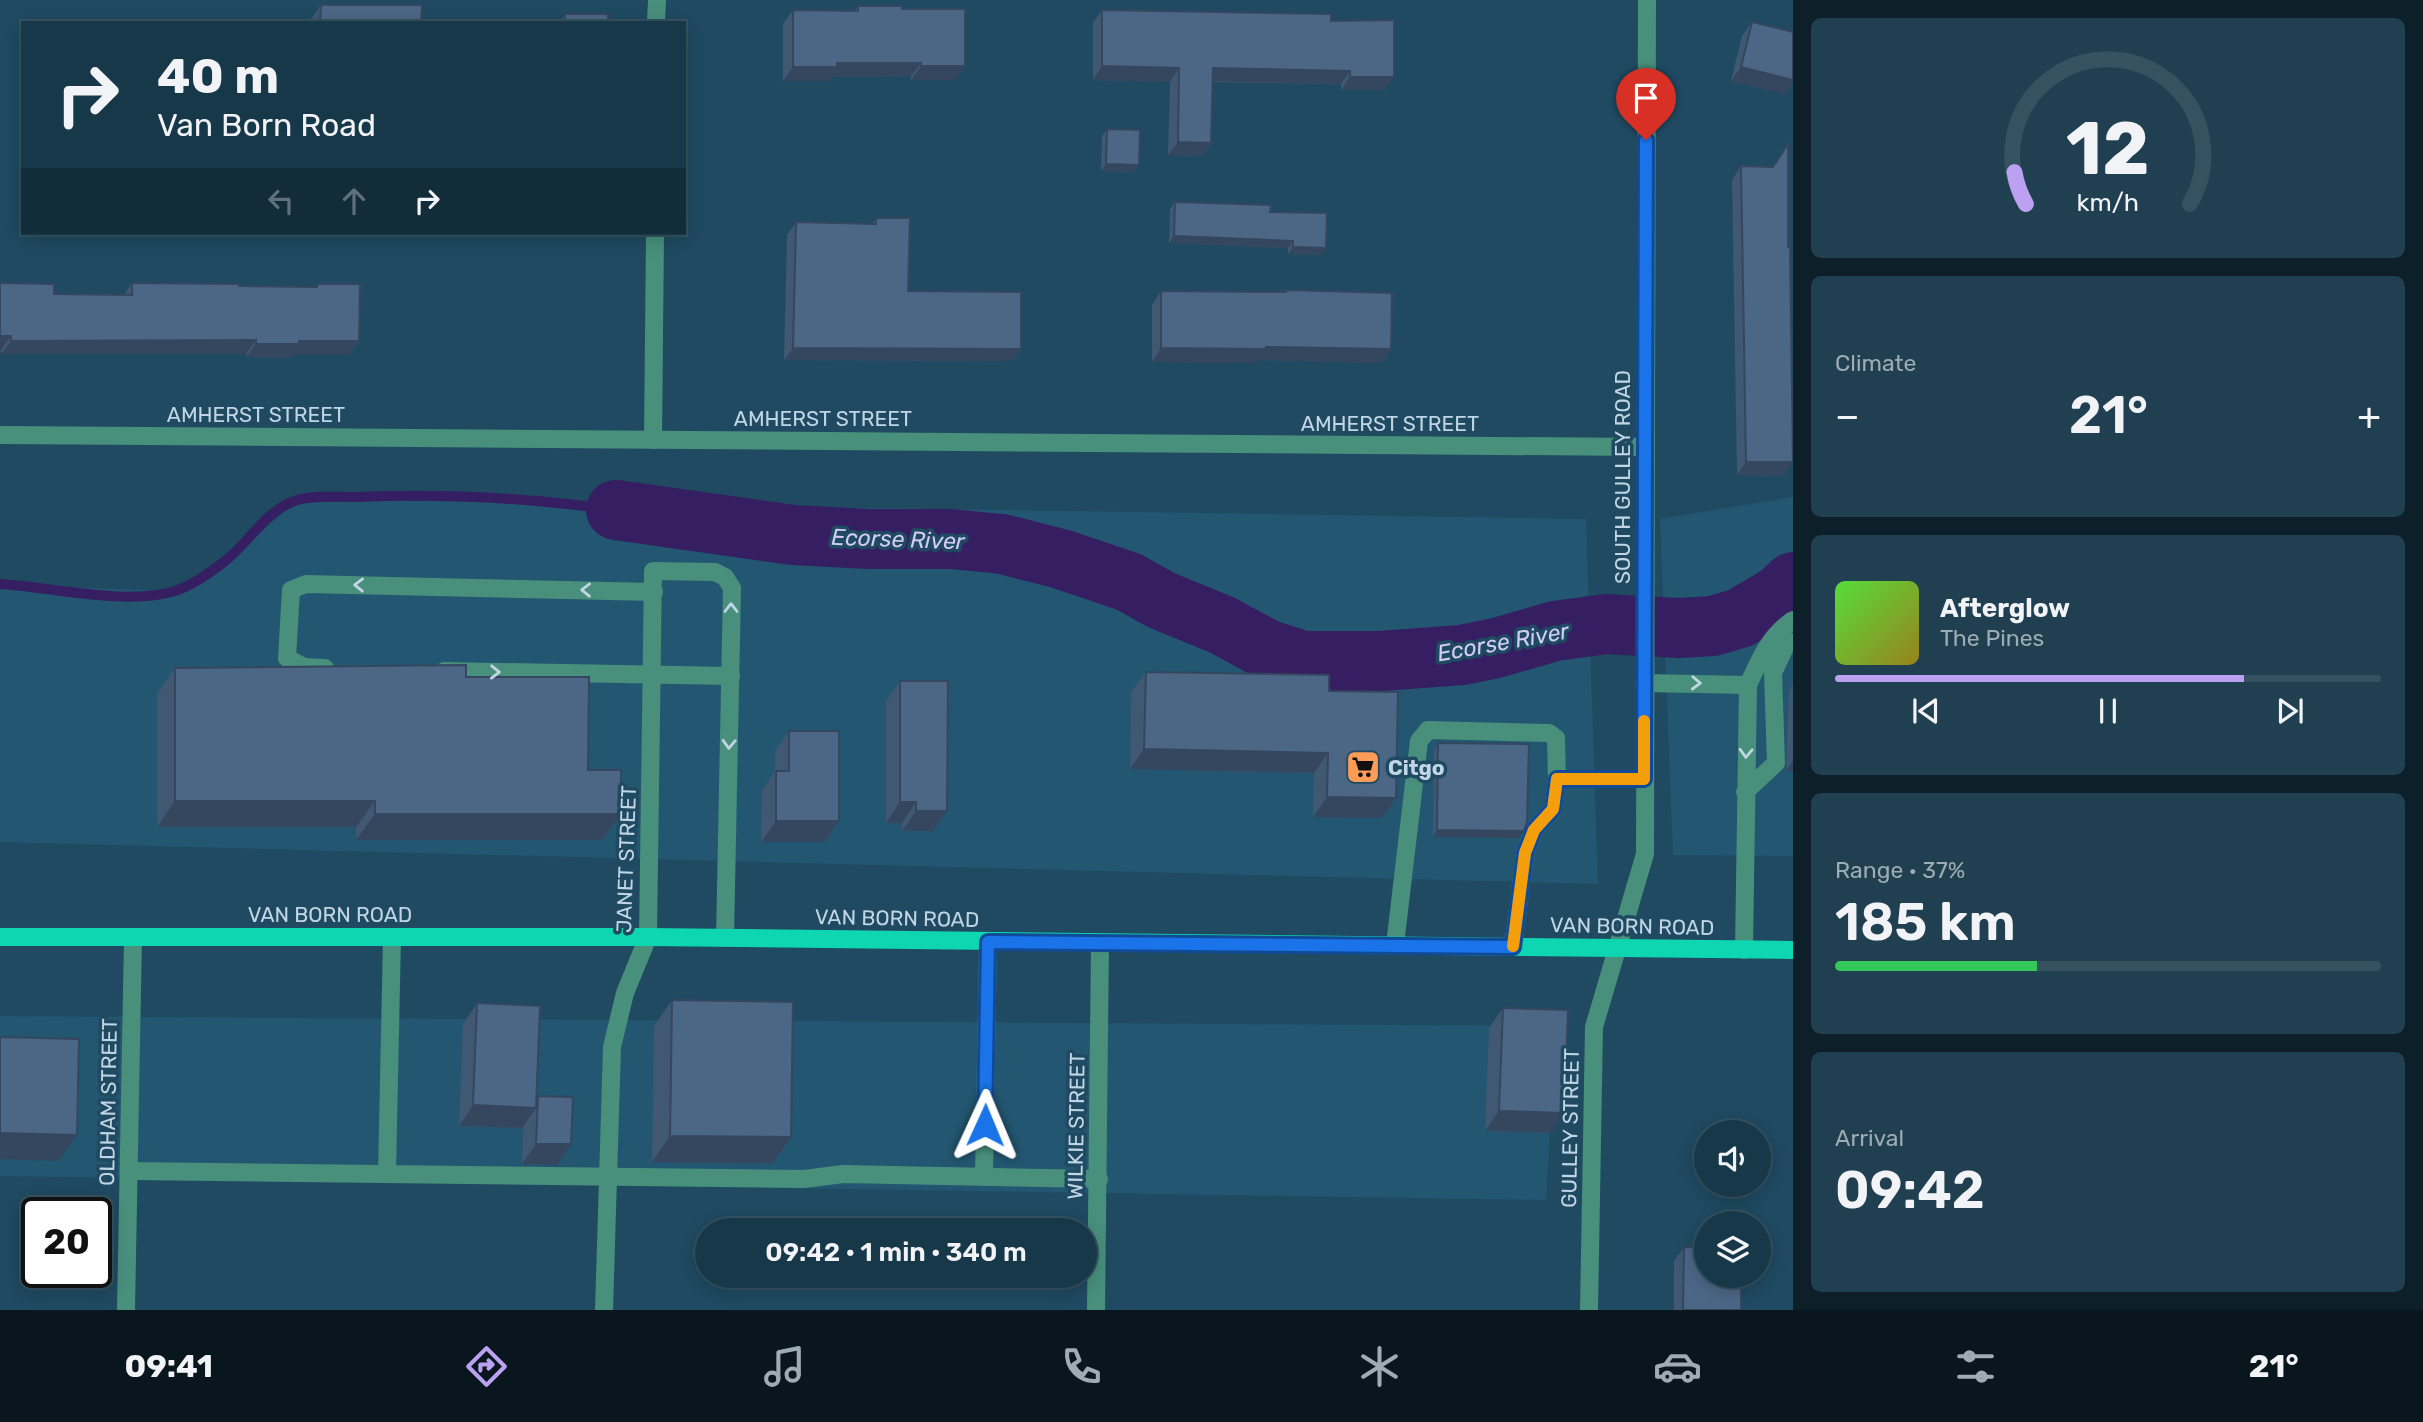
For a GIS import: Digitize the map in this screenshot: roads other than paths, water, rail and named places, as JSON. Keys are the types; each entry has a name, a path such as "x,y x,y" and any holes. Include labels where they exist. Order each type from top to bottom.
{"main road":[{"name":"VAN BORN ROAD","path":"0,937 649,937 1793,950"}],"street":[{"path":"656,21 657,0"},
{"name":"SOUTH GULLEY ROAD","path":"1618,950 1645,854 1647,0"},
{"path":"653,440 655,235"},
{"name":"AMHERST STREET","path":"0,435 1645,447"},
{"name":"JANET STREET","path":"604,1310 612,1047 625,993 649,937 653,571 715,572 725,577 732,588 731,676"},
{"path":"346,668 304,667 287,658 291,590 306,584 654,592"},
{"path":"1744,950 1748,685 1766,646 1777,631 1793,620"},
{"path":"1745,792 1776,763 1773,673 1787,643 1793,642"},
{"path":"430,671 731,676 725,939"},
{"path":"1644,683 1748,685"},
{"path":"1395,945 1419,741 1428,730 1549,733 1556,738 1557,779 1553,809 1534,830 1525,853 1513,947"},
{"path":"1557,779 1644,779"},
{"name":"OLDHAM STREET","path":"126,1310 133,937"},
{"path":"387,1174 392,937"},
{"path":"984,1177 988,942"},
{"name":"WILKIE STREET","path":"1096,1310 1100,943"},
{"name":"GULLEY STREET","path":"1588,1310 1594,1027 1618,950"},
{"path":"130,1171 804,1179 843,1174 1099,1179"}],"waterway":[{"name":"Ecorse River","path":"0,584 135,597 175,591 201,578 225,561 275,511 297,500 311,497 486,498 616,510"},
{"name":"Ecorse River","path":"616,510 793,535 951,539 1002,544 1061,559 1129,582 1161,600 1222,625 1266,649 1303,661 1380,661 1462,655 1555,631 1606,624 1679,628 1713,626 1740,618 1779,595 1793,582"}],"place":[{"name":"Citgo","path":"1363,767"}]}
